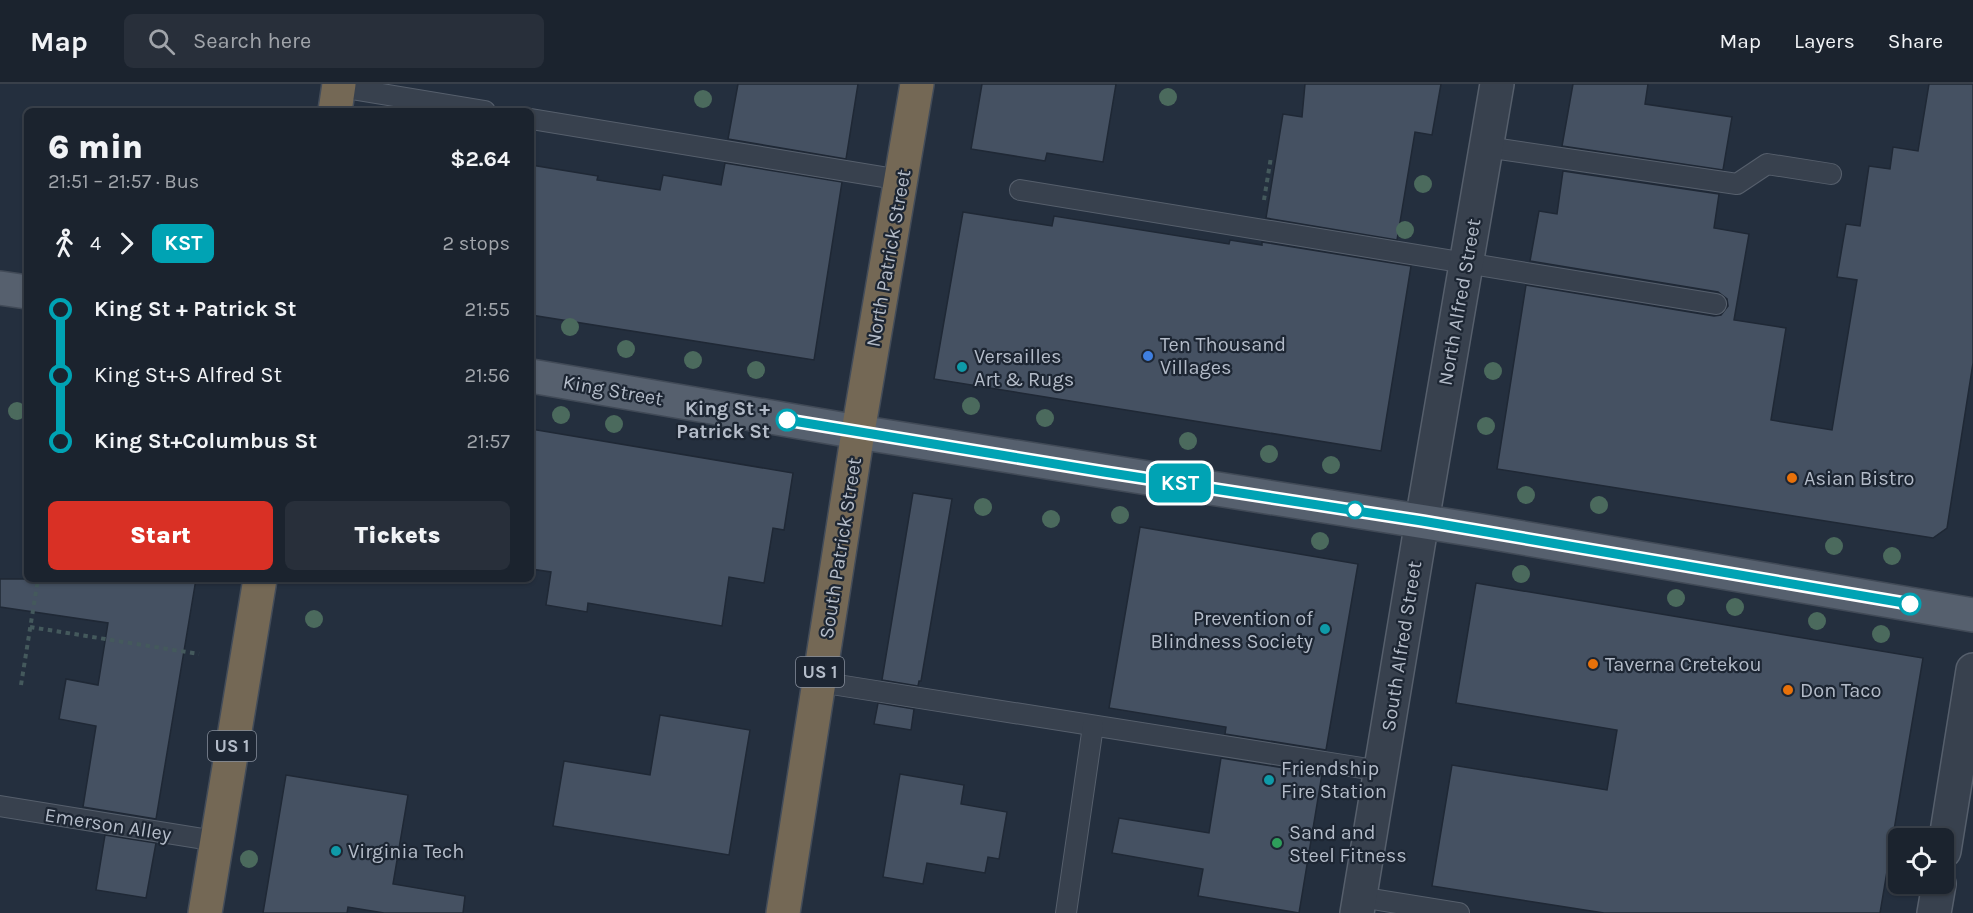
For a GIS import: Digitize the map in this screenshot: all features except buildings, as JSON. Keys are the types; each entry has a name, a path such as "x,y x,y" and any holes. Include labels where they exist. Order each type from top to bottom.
{"highway":[{"name":"North Patrick Street","path":"858,432 917,84"},
{"name":"South Patrick Street","path":"783,913 858,432"},
{"name":"US 1","path":"205,913 259,582"}],"main road":[{"path":"0,288 24,292"},
{"name":"King Street","path":"534,377 858,432 1422,521 1973,615"}],"street":[{"name":"North Alfred Street","path":"1422,521 1497,84"},
{"name":"South Alfred Street","path":"1359,905 1422,521"},
{"path":"1948,828 1973,670"},
{"path":"1934,913 1937,894"}],"lane":[{"path":"338,94 459,108"},
{"path":"534,119 901,180"},
{"path":"1486,147 1737,184 1767,164 1831,174"},
{"path":"1020,190 1716,304"},
{"path":"819,682 1381,771"},
{"path":"1066,913 1093,726"},
{"name":"Emerson Alley","path":"0,806 216,841"},
{"path":"1359,905 1459,913"}],"path":[{"path":"1259,230 1271,157"},
{"path":"21,685 38,582"},
{"path":"30,627 199,654"}],"bus line":[{"name":"KST","path":"787,420 1422,521 1910,604"}],"place":[{"name":"Ten Thousand Villages","path":"1148,356"},
{"name":"Versailles Art & Rugs","path":"962,367"},
{"name":"King St + Patrick St","path":"787,420"},
{"name":"Asian Bistro","path":"1792,478"},
{"name":"Prevention of Blindness Society","path":"1325,629"},
{"name":"Taverna Cretekou","path":"1593,664"},
{"name":"Don Taco","path":"1788,690"},
{"name":"Friendship Fire Station","path":"1269,780"},
{"name":"Sand and Steel Fitness","path":"1277,843"},
{"name":"Virginia Tech","path":"336,851"}]}
